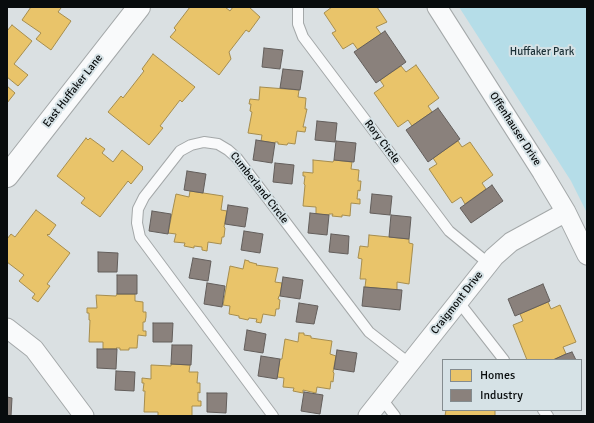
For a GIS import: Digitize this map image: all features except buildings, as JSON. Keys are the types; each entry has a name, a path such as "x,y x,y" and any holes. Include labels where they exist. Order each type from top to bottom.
{"street":[{"name":"Offenhauser Drive","path":"437,7 566,212 587,255"},
{"name":"East Huffaker Lane","path":"7,176 133,9"},
{"name":"Craigmont Drive","path":"368,416 488,263 511,242 566,212"},
{"path":"7,328 34,349 84,416"}],"lane":[{"name":"Rory Circle","path":"298,7 298,24 303,37 449,231 488,263"},
{"name":"Cumberland Circle","path":"273,416 140,237 136,223 138,209 144,197 180,152 191,145 204,142 218,144 237,158 369,332 410,364"},
{"path":"458,302 503,359"},
{"path":"382,399 395,416"}],"green space":[{"name":"Huffaker Park","path":"459,7 587,7 587,213 571,181"}]}
